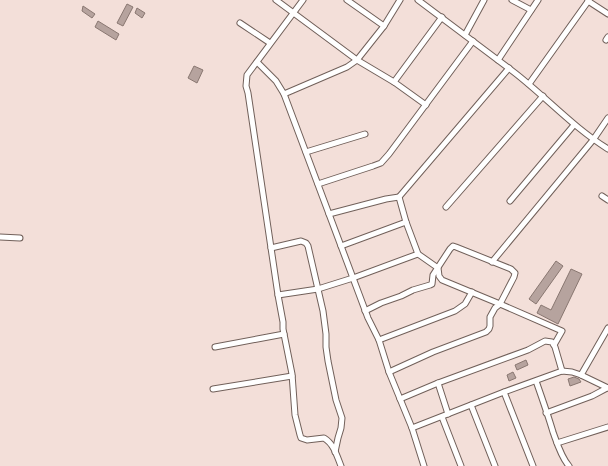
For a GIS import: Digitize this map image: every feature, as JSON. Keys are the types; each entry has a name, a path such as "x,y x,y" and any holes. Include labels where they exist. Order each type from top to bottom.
{"street":[{"path":"276,0 356,60 394,82 426,105"},
{"path":"303,0 247,75 246,86 278,295 284,322 283,329 292,376 295,415 301,438 307,440 324,438 329,441 341,466"},
{"path":"347,0 384,26"},
{"path":"284,94 348,67 356,60 384,26 400,0"},
{"path":"418,0 509,68 543,96 574,125 593,140 608,149"},
{"path":"465,35 484,0"},
{"path":"512,0 531,10"},
{"path":"498,60 538,0"},
{"path":"529,84 588,0 608,14"},
{"path":"394,82 442,17"},
{"path":"240,23 270,43"},
{"path":"318,184 381,163 473,41"},
{"path":"257,62 276,81 284,94 353,278 379,340 412,428 424,466"},
{"path":"329,214 399,197 509,68"},
{"path":"446,207 543,96"},
{"path":"492,262 593,140 608,118"},
{"path":"510,201 574,125"},
{"path":"306,152 365,134"},
{"path":"602,196 608,200"},
{"path":"399,197 406,222 418,254 438,268 439,276 442,280 562,331 554,345"},
{"path":"342,246 406,222"},
{"path":"0,237 20,238"},
{"path":"272,248 301,241 306,243 323,312 328,361 336,400 342,418 335,452"},
{"path":"366,311 381,303 432,284 433,274 453,246 511,269 515,274 500,304 497,305 490,317 490,326 486,332 433,352 390,372"},
{"path":"278,295 318,289 418,254"},
{"path":"379,340 455,311 465,304 472,292"},
{"path":"581,375 608,328"},
{"path":"215,347 284,334"},
{"path":"400,399 438,383 528,350 545,340 552,342 554,345 562,371"},
{"path":"412,428 562,371 581,375 607,388"},
{"path":"213,389 292,376"},
{"path":"536,381 557,443 565,461 569,466"},
{"path":"438,383 448,414"},
{"path":"546,413 592,396 607,388"},
{"path":"504,392 533,466"},
{"path":"471,405 495,466"},
{"path":"442,417 462,466"},
{"path":"557,443 608,427"}],"building":[{"path":"127,4 133,7 123,26 117,23"},
{"path":"83,6 95,14 92,18 82,11"},
{"path":"137,8 145,13 142,18 135,13"},
{"path":"98,21 119,34 116,40 95,27"},
{"path":"194,66 203,70 197,83 188,78"},
{"path":"556,261 563,266 536,304 529,299"},
{"path":"571,269 582,274 558,324 537,313 541,305 551,310"},
{"path":"526,360 528,365 517,370 515,365"},
{"path":"513,372 516,378 509,381 507,375"},
{"path":"574,377 579,379 581,382 570,386 568,379"}]}
